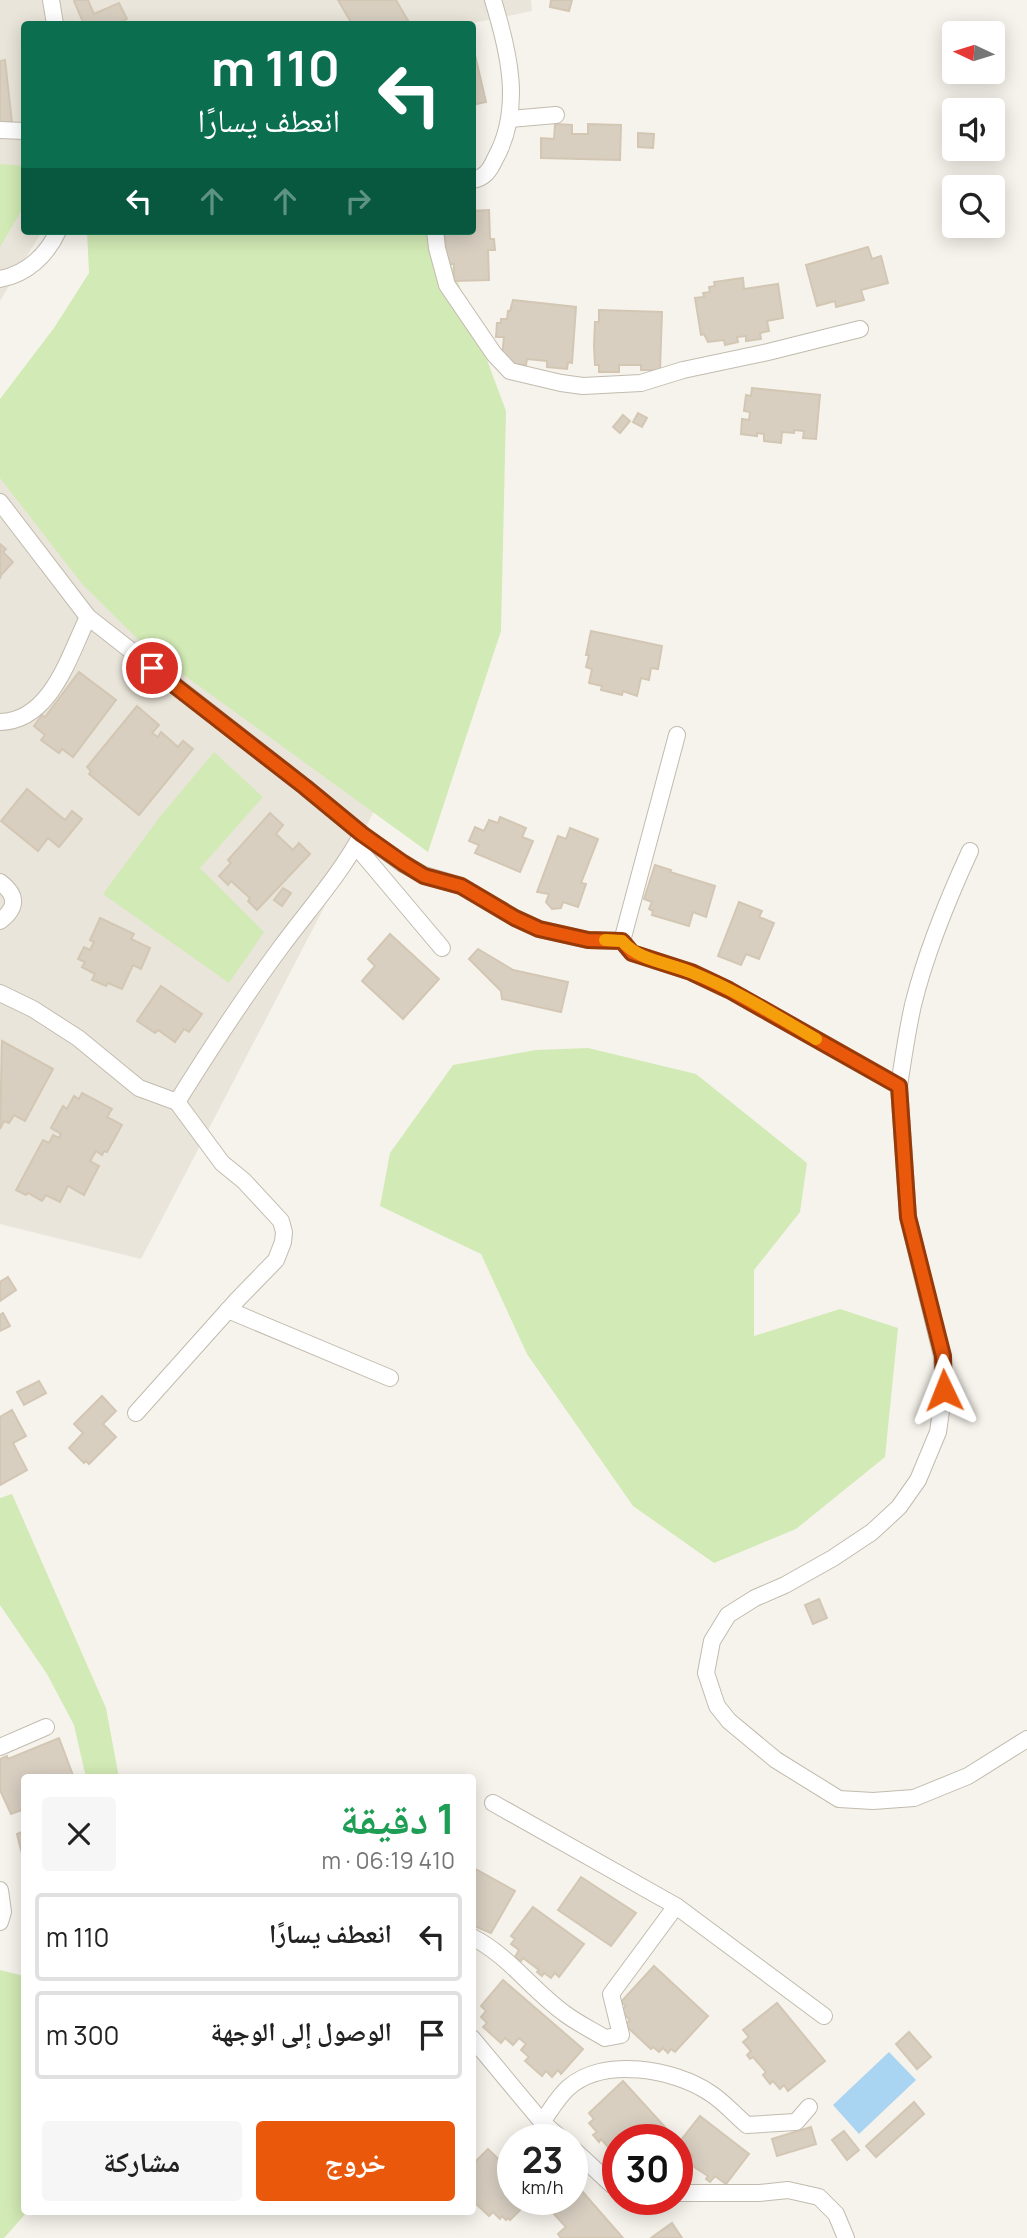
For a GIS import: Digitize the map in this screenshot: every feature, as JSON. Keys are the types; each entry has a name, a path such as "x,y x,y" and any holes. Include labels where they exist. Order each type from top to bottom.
{"street":[{"path":"51,0 54,21"},
{"path":"476,178 487,173 505,142 510,119 509,63 493,0"},
{"path":"510,119 556,115"},
{"path":"0,130 21,131"},
{"path":"0,279 19,273 41,258 55,235"},
{"path":"435,235 447,285 494,355 510,371 561,383 583,386 640,383 683,370 860,329"},
{"path":"0,502 88,617 305,787 359,840 442,948"},
{"path":"0,722 21,719 47,699 88,617"},
{"path":"622,941 677,735"},
{"path":"359,840 424,876 461,886 539,929 588,940 622,941 632,953 691,972 729,990 899,1086"},
{"path":"177,1102 220,1032 350,857 359,840"},
{"path":"970,851 939,921 926,964 914,1004 899,1086 908,1217 943,1356 944,1390 938,1432 912,1489 899,1507 872,1532 834,1558 755,1598 728,1615 712,1641 706,1673 717,1706 729,1721 776,1760 839,1799 873,1801 914,1798 968,1776 1027,1739"},
{"path":"0,882 9,889 13,899 12,909 0,920"},
{"path":"0,993 33,1009 78,1038 139,1088 177,1102 222,1163 281,1221 284,1232 283,1247 276,1260 136,1413"},
{"path":"228,1310 390,1378"},
{"path":"0,1747 46,1727"},
{"path":"493,1803 676,1906 824,2015"},
{"path":"0,1890 3,1912 0,1922"},
{"path":"476,1939 520,1972 563,2012 605,2038 621,2035 611,1994 676,1906"},
{"path":"476,2043 544,2124"},
{"path":"542,2122 568,2087 591,2074 613,2068 682,2078 711,2093 747,2125 796,2122 808,2107"},
{"path":"588,2163 602,2176"},
{"path":"693,2193 788,2190 819,2197 836,2214 846,2238"}],"shaded area":[{"path":"0,0 531,0 532,11 476,22 21,21 21,235 40,235 0,301"},
{"path":"0,468 382,796 141,1259 0,1224"}],"green space":[{"path":"0,164 21,166 21,211 0,247"},
{"path":"87,235 440,235 506,411 501,631 428,852 148,649 83,585 0,478 0,399 54,328 89,273"},
{"path":"214,752 263,797 200,868 264,932 229,983 103,894 159,818"},
{"path":"588,1048 696,1074 807,1163 800,1212 754,1270 754,1336 840,1309 898,1328 885,1457 796,1529 714,1563 633,1506 527,1354 481,1254 380,1206 390,1153 453,1065 536,1050"},
{"path":"12,1494 106,1708 118,1774 85,1774 74,1725 47,1674 0,1605 0,1498"},
{"path":"0,1970 21,1975 21,2215 24,2215 4,2238 0,2238"}],"water":[{"path":"889,2052 916,2080 859,2134 833,2105"}],"building":[{"path":"88,0 94,14 119,3 127,19 83,21 74,1"},
{"path":"338,0 396,0 408,21 350,21"},
{"path":"551,0 572,0 569,11 550,7"},
{"path":"476,59 486,102 476,104"},
{"path":"5,60 12,122 0,124 0,61"},
{"path":"555,124 572,125 572,134 588,134 588,124 621,125 620,160 541,158 541,138 554,139"},
{"path":"638,133 654,134 653,148 638,147"},
{"path":"489,210 490,239 494,239 495,250 488,250 489,280 454,281 454,264 446,264 445,235 476,235 476,211"},
{"path":"868,247 872,259 881,256 888,283 861,290 864,300 836,307 835,301 817,306 806,265"},
{"path":"743,278 744,289 778,284 783,318 767,321 769,331 760,333 761,339 746,341 746,336 737,337 738,342 725,345 724,340 708,342 704,334 701,335 695,298 704,297 703,293 710,292 709,287 715,286 714,282"},
{"path":"513,300 576,307 572,363 568,362 567,369 547,367 547,361 527,359 526,365 505,363 502,356 504,337 496,337 497,323 501,323 501,319 507,319"},
{"path":"599,310 662,312 660,370 641,370 641,365 619,365 619,372 599,372 599,365 595,365 594,346 595,322 599,322"},
{"path":"752,388 820,395 816,439 803,438 804,431 794,430 794,433 782,432 781,443 764,441 764,434 741,434 742,419 749,420 750,412 744,411 746,395 751,396"},
{"path":"638,413 647,418 642,427 633,422"},
{"path":"623,415 630,421 620,433 613,427"},
{"path":"0,544 6,549 3,552 13,562 0,579"},
{"path":"591,631 662,646 658,669 651,668 649,680 641,678 637,696 623,691 622,695 601,690 602,686 589,683 592,669 586,667 589,655 586,655"},
{"path":"79,672 116,700 73,757 62,749 59,753 41,740 45,735 34,726 42,715 45,717"},
{"path":"137,706 159,725 152,733 158,737 161,732 178,747 183,741 193,749 139,815 89,774 91,771 87,767"},
{"path":"27,789 65,820 72,811 82,819 59,847 48,838 38,851 1,821"},
{"path":"270,813 283,825 276,834 293,850 299,843 310,854 257,910 248,901 250,898 231,881 228,885 219,876 231,863 228,860"},
{"path":"500,817 526,828 522,837 533,841 520,872 475,853 479,845 469,841 475,827 484,831 489,820 498,823"},
{"path":"570,828 598,839 581,883 586,884 578,907 563,902 561,908 552,909 546,902 549,894 537,892 558,836 566,839"},
{"path":"655,865 715,886 706,917 693,912 689,926 652,915 653,911 649,909 652,902 644,899"},
{"path":"283,888 291,893 282,906 274,900"},
{"path":"739,902 762,911 759,917 774,923 759,959 746,954 741,965 718,956"},
{"path":"100,918 134,934 131,939 150,948 141,969 133,965 122,989 92,980 95,974 82,967 85,962 78,959 84,947 90,950 94,942 90,940"},
{"path":"390,934 439,979 403,1019 362,981 375,966 368,959"},
{"path":"478,949 513,970 568,982 561,1012 502,999 501,991 469,959"},
{"path":"161,986 202,1014 189,1032 184,1029 175,1042 158,1030 155,1033 137,1021"},
{"path":"2,1041 53,1069 25,1121 14,1115 9,1123 4,1121 0,1129"},
{"path":"82,1093 112,1109 107,1117 122,1125 107,1152 104,1151 102,1155 96,1151 90,1161 99,1166 84,1195 68,1186 60,1202 46,1195 42,1201 16,1190 43,1140 49,1143 53,1135 59,1138 61,1134 51,1128 63,1106 67,1109 74,1096 79,1099"},
{"path":"8,1277 16,1290 0,1301 0,1282"},
{"path":"3,1313 10,1326 0,1331 0,1315"},
{"path":"39,1381 46,1393 24,1405 17,1392"},
{"path":"102,1396 116,1411 103,1424 116,1437 89,1464 86,1461 84,1463 69,1448 83,1433 74,1424"},
{"path":"12,1410 26,1436 13,1443 27,1470 0,1485 0,1417"},
{"path":"819,1599 827,1618 813,1624 805,1605"},
{"path":"59,1738 72,1774 21,1774 21,1810 11,1814 0,1790 0,1759 7,1756 8,1759"},
{"path":"21,1832 21,1850 17,1834"},
{"path":"476,1869 515,1891 491,1933 476,1927"},
{"path":"581,1877 636,1913 611,1946 558,1910"},
{"path":"533,1907 584,1944 559,1977 555,1973 551,1978 544,1973 542,1976 537,1972 539,1970 523,1958 521,1961 515,1957 519,1950 511,1944 515,1939 511,1936"},
{"path":"654,1966 708,2016 675,2052 671,2049 668,2053 663,2048 659,2052 653,2047 651,2049 625,2025 630,2020 621,2011 626,2006 621,2002"},
{"path":"503,1980 583,2049 561,2074 558,2070 552,2077 546,2071 542,2076 525,2061 529,2057 521,2050 526,2044 519,2038 513,2045 505,2038 501,2043 483,2027 487,2023 481,2017 486,2011 481,2006"},
{"path":"777,2003 825,2061 788,2091 784,2085 780,2089 773,2081 770,2084 763,2075 766,2072 753,2057 750,2059 747,2055 751,2051 743,2042 749,2037 743,2030"},
{"path":"909,2032 931,2057 917,2069 896,2044"},
{"path":"623,2081 662,2124 602,2124 602,2140 599,2142 593,2135 597,2132 589,2123 594,2119 589,2113"},
{"path":"914,2102 924,2114 876,2157 866,2146"},
{"path":"700,2116 749,2154 726,2184 715,2176 710,2182 706,2179 708,2176 693,2166 693,2125"},
{"path":"811,2127 816,2144 777,2156 772,2139"},
{"path":"844,2131 859,2150 847,2160 832,2140"},
{"path":"488,2149 497,2158 497,2215 515,2215 510,2220 502,2216 500,2219 493,2212 489,2216 476,2204 476,2161"},
{"path":"588,2198 623,2238 561,2238 558,2234 566,2227 555,2215 588,2215"},
{"path":"672,2223 682,2238 651,2238"}],"slow traffic":[{"path":"605,940 622,941 632,953 691,972 744,998 816,1039"}],"route":[{"path":"152,668 362,834 424,876 461,886 539,929 588,940 622,941 632,953 691,972 729,990 899,1086 908,1217 943,1356 944,1390"}]}
